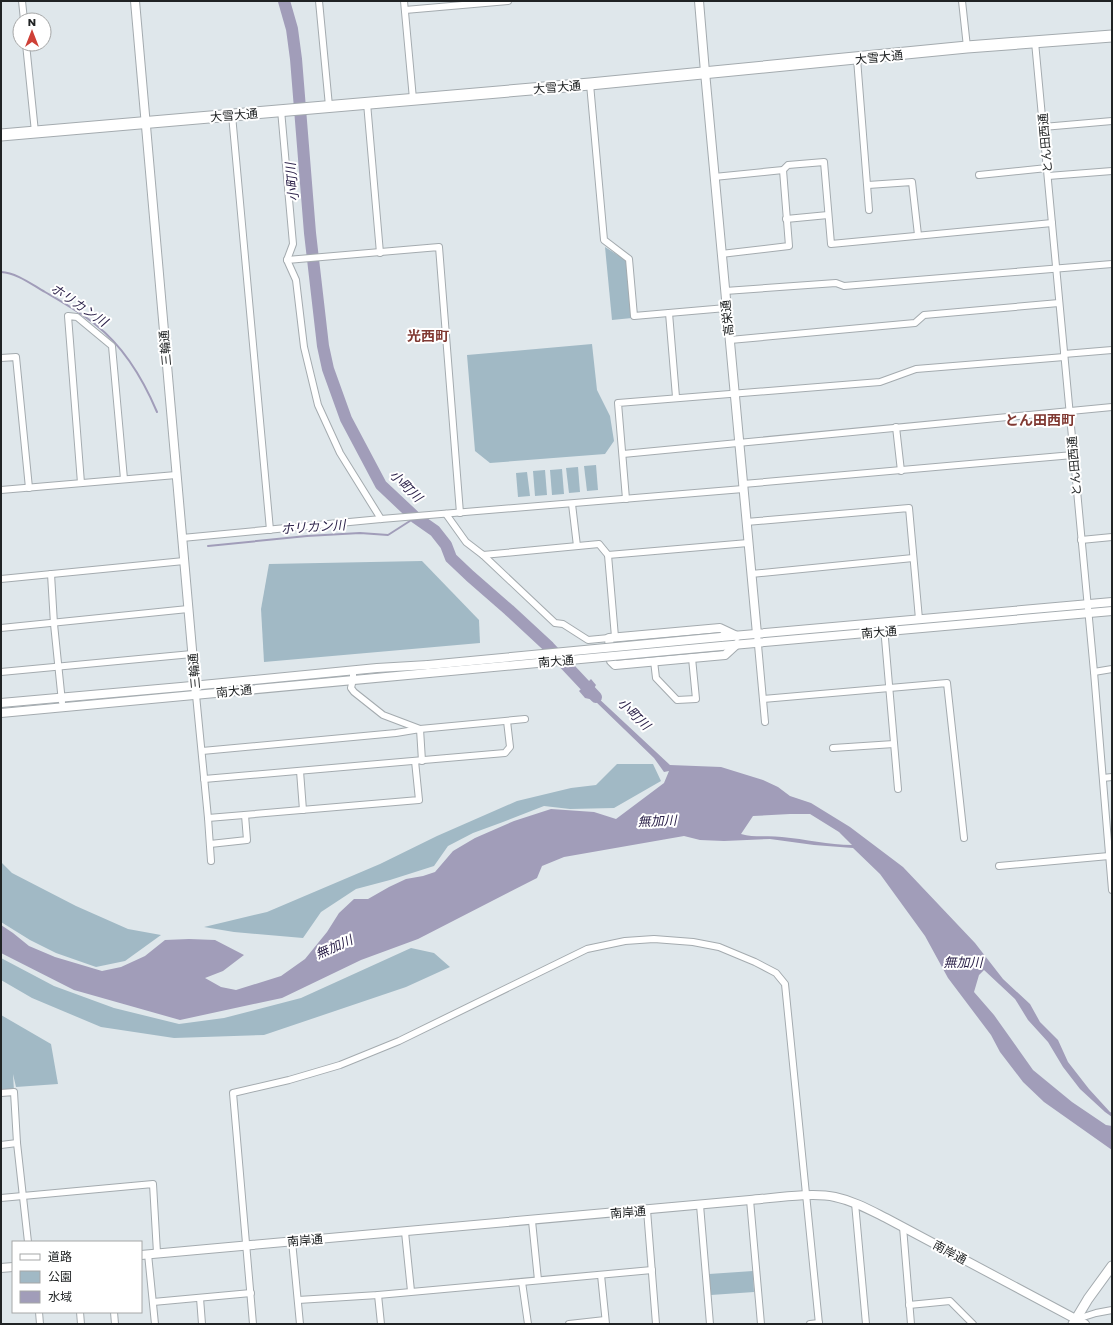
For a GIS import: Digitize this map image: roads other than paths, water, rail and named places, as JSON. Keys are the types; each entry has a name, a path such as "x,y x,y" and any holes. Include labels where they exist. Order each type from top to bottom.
{"highway":[{"name":"大雪大通","path":"1,135 590,84 705,72 1112,36"}],"main road":[{"path":"1079,1322 1088,1299 1112,1266"}],"street":[{"path":"22,1 23,12"},
{"name":"三輪通","path":"135,1 196,695"},
{"path":"319,1 329,106"},
{"path":"404,1 412,99"},
{"path":"405,10 508,1"},
{"name":"高栄通","path":"700,1 714,177 757,638"},
{"path":"962,1 967,48"},
{"name":"とん田西通","path":"1035,42 1109,833 1109,856 1112,890"},
{"path":"27,52 35,132"},
{"path":"857,59 869,210"},
{"path":"590,84 604,240 629,259 634,316 726,308"},
{"path":"367,103 380,252"},
{"path":"285,110 293,244 288,260 296,280 304,347 318,405 340,453 381,519"},
{"path":"232,115 270,530"},
{"path":"1044,127 1112,121"},
{"path":"714,177 783,170 788,165 824,162 831,244 1052,223"},
{"path":"979,174 1047,168"},
{"path":"722,254 789,246 783,170"},
{"path":"1048,176 1112,171"},
{"path":"868,186 912,182 918,235"},
{"path":"786,219 828,215"},
{"path":"288,260 439,248 460,513"},
{"path":"725,292 836,283 844,286 1112,264"},
{"path":"730,340 915,323 924,315 1059,303"},
{"path":"669,313 676,397"},
{"path":"81,483 68,316 78,317 112,346 124,479"},
{"path":"626,499 618,402 880,382 916,369 1064,356 1112,350"},
{"path":"1,358 16,356 29,488"},
{"path":"623,454 1112,407"},
{"path":"896,427 901,471"},
{"path":"182,538 389,518 572,504 901,471 1073,456"},
{"path":"1,490 176,475"},
{"path":"572,504 576,546"},
{"path":"746,522 909,508 919,619"},
{"path":"442,514 466,542 483,555 555,623 562,624 588,640 612,638 720,628 737,640 725,654 615,665 611,661 612,638 608,555 599,544 483,555"},
{"path":"1081,540 1112,537"},
{"path":"608,555 748,543"},
{"path":"751,574 914,558"},
{"path":"1,579 184,561"},
{"path":"51,574 62,707"},
{"name":"南大通","path":"884,627 919,619 1112,602"},
{"path":"1,628 54,624 188,609"},
{"name":"南大通","path":"1,713 353,679 429,669 757,638 884,627 1112,611"},
{"path":"884,627 898,789"},
{"path":"757,638 765,722"},
{"path":"1,672 192,654"},
{"path":"654,661 656,678 677,700 696,698 692,658"},
{"name":"南大通","path":"1,703 353,670 429,669"},
{"path":"353,670 351,688 366,703 383,714 420,729"},
{"path":"1094,672 1112,670"},
{"path":"763,699 947,683 964,838"},
{"path":"196,695 211,862"},
{"path":"202,751 396,733 420,729 525,719"},
{"path":"204,779 505,753 510,747 507,721"},
{"path":"420,729 422,760"},
{"path":"833,748 894,744"},
{"path":"208,818 418,800 415,761"},
{"path":"300,771 303,810"},
{"path":"1103,778 1112,777"},
{"path":"210,844 247,840 246,815"},
{"path":"998,866 1109,856"},
{"path":"253,1324 233,1093 289,1080 340,1065 399,1041 587,949 625,940 654,939 693,942 719,947 776,973 785,984 819,1324 810,1324"},
{"path":"1,1093 14,1092 17,1144 28,1241"},
{"path":"1,1145 17,1144"},
{"path":"1,1198 153,1184 157,1253"},
{"name":"南岸通","path":"145,1255 750,1200 807,1196 834,1196 855,1203 902,1227 1079,1322"},
{"path":"750,1200 761,1324"},
{"path":"855,1203 866,1324"},
{"path":"700,1205 710,1324"},
{"path":"647,1210 656,1324"},
{"path":"532,1221 538,1280"},
{"path":"902,1227 911,1324"},
{"path":"405,1232 411,1291"},
{"path":"292,1241 300,1324"},
{"path":"145,1255 154,1324"},
{"path":"1,1268 12,1266"},
{"path":"298,1300 378,1295 652,1270"},
{"path":"569,1324 605,1322 601,1275"},
{"path":"522,1282 528,1324"},
{"path":"152,1302 251,1293"},
{"path":"378,1295 381,1324"},
{"path":"200,1298 202,1324"},
{"path":"909,1305 950,1301 973,1324"},
{"path":"1079,1322 1096,1313 1112,1310"},
{"path":"39,1313 40,1324"},
{"path":"80,1313 81,1324"},
{"path":"114,1313 115,1324"}],"water":[{"name":"無加川","path":"591,679 596,685 593,690 596,696 670,765 721,767 763,780 778,787 790,796 811,803 850,827 903,867 975,943 1003,979 1030,1004 1040,1022 1058,1040 1068,1062 1089,1089 1112,1113 1112,1117 1080,1089 1063,1067 1048,1042 1028,1020 1015,999 984,970 979,975 974,992 994,1015 1033,1070 1072,1102 1106,1125 1112,1126 1112,1150 1044,1102 1023,1082 1000,1052 991,1035 948,978 925,936 880,874 853,848 814,845 770,839 724,841 700,840 684,836 564,857 542,866 537,878 418,939 361,960 282,998 180,1020 74,990 1,953 1,925 29,946 55,957 102,971 121,967 145,956 165,940 215,940 244,955 223,971 205,978 221,987 236,990 281,976 305,959 327,932 339,913 354,899 368,899 406,879 435,872 453,851 475,838 514,821 551,809 594,812 616,819 664,783 669,771 664,772 654,758 594,700 585,698 579,691","holes":["810,814 839,832 852,845 777,836 751,836 741,834 753,816"]}],"waterway":[{"name":"小町川","path":"284,1 292,29 296,59 310,233 323,346 328,369 346,419 381,485 415,517 435,531 446,545 451,558 549,647 596,697"},
{"name":"ホリカン川","path":"1,272 13,274 29,282 77,311 106,334 132,364 146,388 157,412"},
{"name":"ホリカン川","path":"208,546 307,536 360,533 388,535 413,519"}],"district":[{"name":"光西町","path":"428,336"},
{"name":"とん田西町","path":"1040,420"}]}
